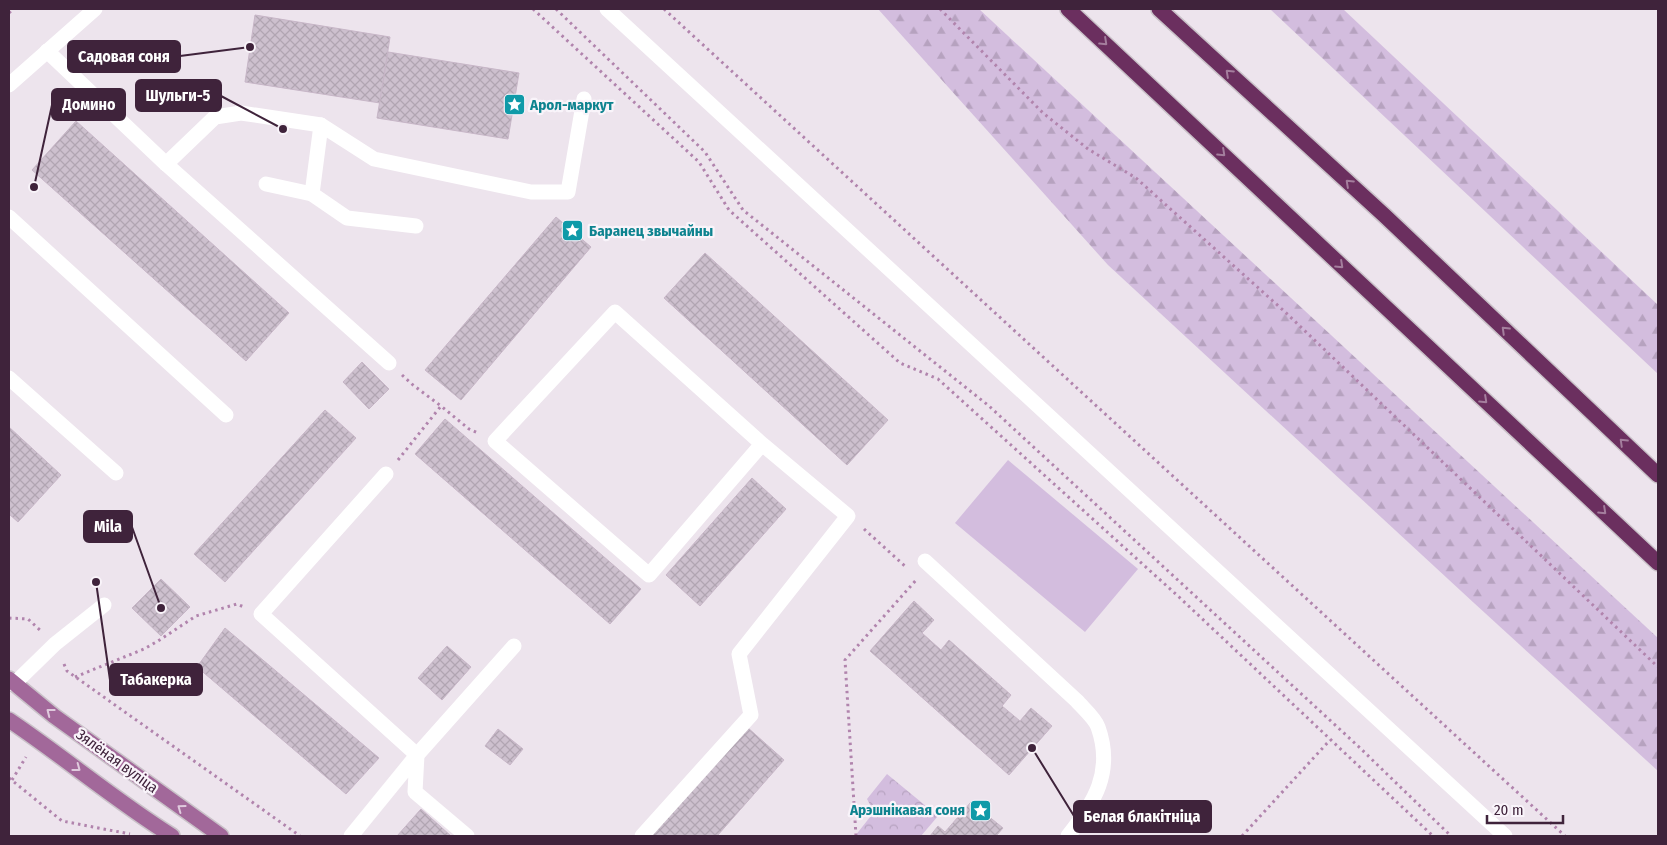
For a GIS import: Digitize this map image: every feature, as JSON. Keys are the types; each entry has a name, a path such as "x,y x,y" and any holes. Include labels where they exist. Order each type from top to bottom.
{"highway":[{"path":"1068,9 1658,564"},
{"path":"1159,9 1385,216 1658,476"}],"main road":[{"name":"Зялёная вуліца","path":"11,684 221,836"},
{"name":"Зялёная вуліца","path":"9,720 38,739 151,823 172,836"}],"street":[{"path":"9,85 95,9"},
{"path":"607,9 1505,836"},
{"path":"48,51 166,164 389,363"},
{"path":"166,164 215,117 241,113 321,125 374,159 531,192 568,192 584,99"},
{"path":"312,194 321,125"},
{"path":"266,184 312,194 347,218 416,226"},
{"path":"9,217 226,415"},
{"path":"642,836 751,715 739,654 848,516 762,444 616,312 495,441 649,575 762,444"},
{"path":"9,378 116,473"},
{"path":"386,474 261,614 417,755"},
{"path":"925,561 1077,700 1098,726 1104,752 1101,785 1088,810 1068,836"},
{"path":"11,684 55,644 104,605"},
{"path":"351,836 417,755 514,646"},
{"path":"417,755 415,792 467,836"}],"path":[{"path":"9,13 13,9"},
{"path":"533,9 699,162 729,210 900,363 938,379 1179,597 1432,836"},
{"path":"556,9 705,152 743,210 989,406 1359,747 1451,836"},
{"path":"664,9 1565,836"},
{"path":"940,9 1043,113 1088,149 1136,178 1284,312 1658,667"},
{"path":"389,363 413,385 469,429 495,441"},
{"path":"386,474 441,406"},
{"path":"848,516 918,578 845,660 856,836"},
{"path":"75,677 130,656 196,616 237,604"},
{"path":"9,618 28,619 55,644 67,671 300,836"},
{"path":"1242,836 1330,740"},
{"path":"30,751 10,779 62,821 133,834 135,836"}],"green space":[{"path":"878,9 979,9 1658,638 1658,771 1108,265"},
{"path":"1270,9 1343,9 1658,305 1658,374"},
{"path":"1008,460 1138,569 1085,632 955,523"},
{"path":"887,774 938,816 921,836 855,836 874,812 867,799"}],"building":[{"path":"255,15 390,37 380,103 245,82"},
{"path":"388,52 519,73 508,139 377,118"},
{"path":"76,121 289,313 246,361 32,170"},
{"path":"556,217 591,247 461,400 425,370"},
{"path":"705,253 888,420 847,465 664,298"},
{"path":"362,362 389,389 369,409 343,382"},
{"path":"325,410 356,438 225,582 194,554"},
{"path":"445,419 641,589 610,624 415,454"},
{"path":"9,427 61,475 18,522 9,514"},
{"path":"752,478 786,509 700,606 666,575"},
{"path":"161,579 190,607 161,636 132,608"},
{"path":"914,601 934,620 922,633 941,650 949,640 1011,695 1002,706 1020,721 1031,708 1052,726 1009,775 870,651"},
{"path":"225,628 379,758 346,794 197,667"},
{"path":"447,646 471,667 442,700 418,678"},
{"path":"747,727 784,760 717,836 651,836"},
{"path":"498,729 523,749 510,765 485,746"},
{"path":"971,802 1003,828 996,836 930,836 938,826 945,832"},
{"path":"421,809 451,836 397,836"}],"place":[{"name":"Садовая соня","path":"250,47"},
{"name":"Арол-маркут","path":"514,105"},
{"name":"Шульги-5","path":"283,129"},
{"name":"Домино","path":"34,187"},
{"name":"Баранец звычайны","path":"573,231"},
{"name":"Табакерка","path":"96,582"},
{"name":"Mila","path":"161,608"},
{"name":"Белая блакітніца","path":"1032,748"},
{"name":"Арэшнікавая соня","path":"981,810"}]}
